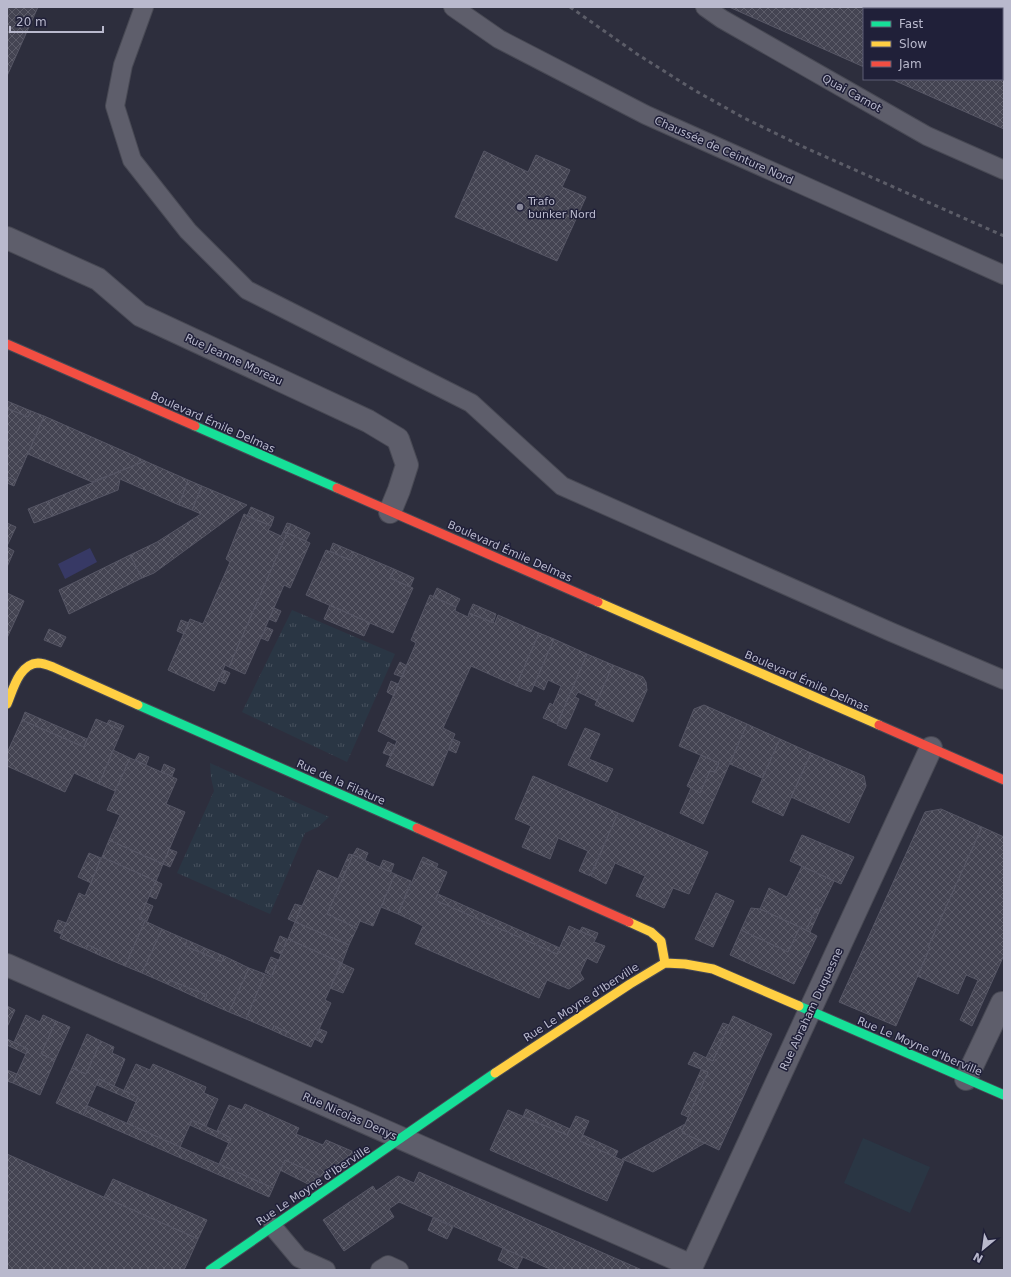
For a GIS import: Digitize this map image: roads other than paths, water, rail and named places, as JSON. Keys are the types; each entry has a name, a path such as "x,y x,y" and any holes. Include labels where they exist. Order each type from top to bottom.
{"street":[{"name":"Rue Jeanne Moreau","path":"7,238 98,278 140,316 368,421 398,439 407,465 390,512"},
{"name":"Boulevard Émile Delmas","path":"7,344 1004,780"},
{"name":"Rue de la Filature","path":"7,704 12,676 26,667 37,663 53,667 651,932 661,941 666,963"},
{"name":"Rue Abraham Duquesne","path":"691,1268 931,748"},
{"name":"Rue Le Moyne d'Iberville","path":"210,1270 522,1055 630,984 666,963 685,964 713,969 1004,1095"},
{"name":"Rue Nicolas Denys","path":"7,966 402,1139 691,1268"},
{"path":"966,1079 1002,1003 1004,1003"}],"lane":[{"path":"144,7 123,65 115,106 132,160 188,230 247,290 471,403 562,486 891,632 1004,680"},
{"name":"Chaussée de Ceinture Nord","path":"453,7 499,39 646,115 1004,275"},
{"name":"Quai Carnot","path":"705,7 728,23 927,136 1004,170"},
{"path":"273,1227 299,1258 326,1270"},
{"path":"380,1270 388,1265 399,1270"}],"water":[{"path":"90,548 97,562 65,579 58,564"}],"railway":[{"path":"570,7 637,54 694,90 744,118 808,149 1004,236"}],"place":[{"name":"Trafo bunker Nord","path":"520,207"}]}
